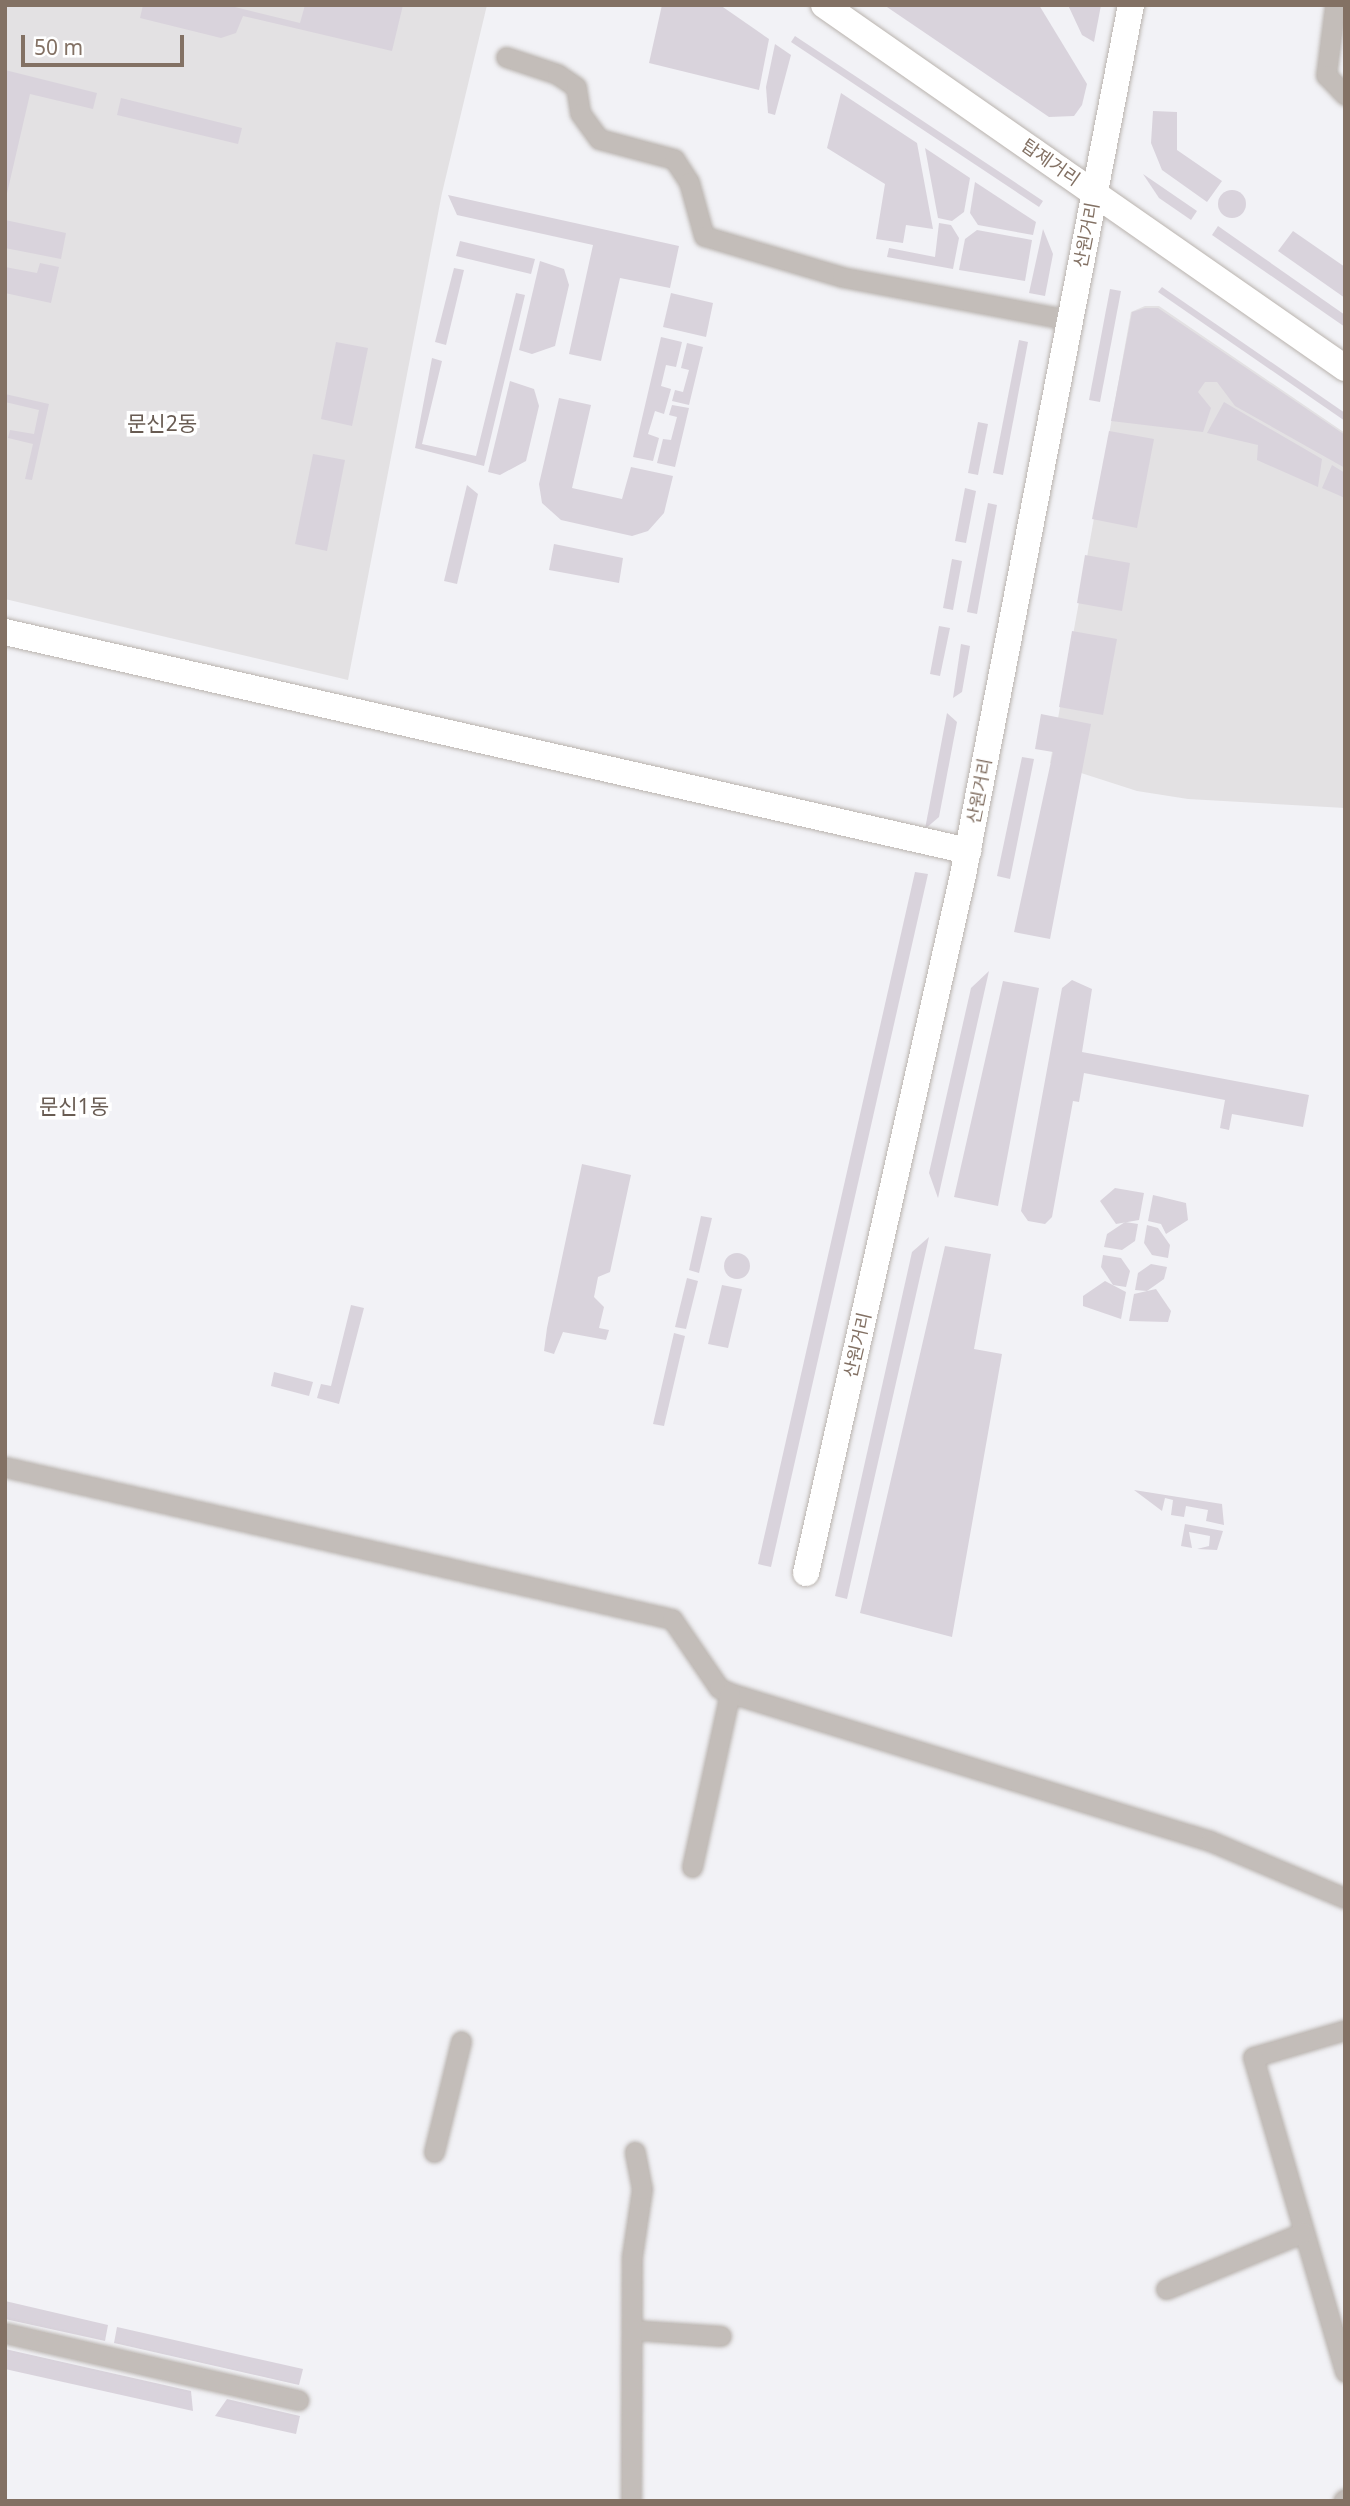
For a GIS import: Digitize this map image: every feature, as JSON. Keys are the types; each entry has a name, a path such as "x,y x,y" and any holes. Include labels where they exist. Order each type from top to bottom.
{"main road":[{"name":"탑제거리","path":"824,5 1345,368"},
{"name":"산원거리","path":"806,1573 968,851 1131,5"},
{"path":"5,632 968,851"}],"street":[{"path":"1335,5 1326,75 1345,95"},
{"path":"506,57 557,74 576,87 580,113 599,138 674,159 688,182 704,236 842,278 1070,320"},
{"path":"5,1467 672,1619 719,1688 730,1693 1210,1841 1345,1898"},
{"path":"692,1867 730,1693"},
{"path":"1345,2030 1253,2057 1345,2372"},
{"path":"434,2152 461,2041"},
{"path":"631,2501 634,2330 632,2256 642,2189 635,2152"},
{"path":"1166,2289 1304,2232"},
{"path":"634,2330 720,2336"},
{"path":"5,2333 298,2400"}],"shaded area":[{"path":"5,5 487,5 442,193 348,680 5,599"},
{"path":"143,5 227,5 300,23 305,5 403,5 392,51 243,16 236,33 221,38 140,18"},
{"path":"662,5 720,5 769,39 759,90 649,63"},
{"path":"884,5 1039,5 1087,84 1082,105 1074,116 1049,117"},
{"path":"1068,5 1101,5 1094,42 1082,35"},
{"path":"795,36 1043,201 1039,207 791,42"},
{"path":"775,44 791,55 775,115 768,113 766,87"},
{"path":"5,70 97,93 93,109 30,94 5,202"},
{"path":"841,93 917,143 933,229 906,225 903,243 876,239 885,184 827,148"},
{"path":"121,98 242,128 238,144 117,115"},
{"path":"1153,111 1177,112 1177,150 1222,181 1207,202 1162,170 1151,143"},
{"path":"925,148 970,178 964,212 952,221 938,218"},
{"path":"1143,174 1197,211 1191,220 1159,198"},
{"path":"975,182 1036,222 1033,235 978,225 970,213"},
{"path":"1232,190 1242,194 1246,204 1242,214 1232,218 1222,214 1218,204 1222,194"},
{"path":"448,195 679,246 670,288 620,278 601,361 569,354 593,245 457,215"},
{"path":"5,220 66,233 61,259 5,248"},
{"path":"939,223 951,225 959,238 953,269 887,257 889,248 935,257"},
{"path":"1218,226 1345,315 1345,327 1212,235"},
{"path":"1043,229 1053,254 1045,296 1029,293"},
{"path":"977,230 1032,240 1025,281 959,270 965,239"},
{"path":"1293,231 1345,267 1345,298 1278,251"},
{"path":"460,241 535,259 531,274 456,256"},
{"path":"540,261 564,269 569,285 555,346 532,354 519,350"},
{"path":"40,263 59,267 51,303 5,293 5,267 37,273"},
{"path":"454,268 464,270 446,345 435,342"},
{"path":"1162,287 1345,413 1345,421 1158,292"},
{"path":"1110,289 1121,291 1100,402 1089,400"},
{"path":"516,293 525,295 484,466 415,448 432,358 442,361 422,444 476,456"},
{"path":"671,293 713,303 706,337 663,327"},
{"path":"1145,306 1159,306 1345,433 1345,808 1188,799 1137,791 1050,763 1131,312"},
{"path":"1158,308 1345,435 1345,468 1235,406 1217,382 1205,382 1198,392 1211,408 1203,432 1111,421 1132,312"},
{"path":"661,337 682,342 676,367 666,365 661,386 671,389 664,414 655,411 648,434 659,438 653,461 633,457"},
{"path":"1019,340 1028,342 1003,475 993,473"},
{"path":"336,342 368,348 352,426 321,419"},
{"path":"687,343 703,347 689,405 672,401 675,390 683,392 689,370 681,368"},
{"path":"510,381 534,389 539,406 526,461 500,475 488,472"},
{"path":"5,394 49,404 32,480 25,479 33,444 8,438 10,430 34,434 39,410 5,402"},
{"path":"559,398 591,405 572,488 622,499 631,467 673,476 664,513 648,531 632,536 561,520 542,503 539,484"},
{"path":"1224,402 1322,459 1318,487 1257,460 1258,445 1207,433"},
{"path":"672,405 689,408 675,467 657,463 663,439 671,440 677,417 669,415"},
{"path":"978,422 988,424 978,475 968,473"},
{"path":"1109,431 1154,439 1137,528 1092,519"},
{"path":"313,454 345,460 327,551 295,544"},
{"path":"1332,465 1345,473 1345,498 1322,488"},
{"path":"467,485 478,494 457,584 444,581"},
{"path":"965,488 976,491 966,543 955,541"},
{"path":"988,503 997,505 977,614 967,612"},
{"path":"554,544 623,558 619,583 549,570"},
{"path":"1085,555 1130,563 1122,611 1077,603"},
{"path":"952,559 962,561 953,610 943,608"},
{"path":"939,626 950,628 940,676 930,674"},
{"path":"1072,631 1117,639 1103,715 1059,707"},
{"path":"961,644 970,646 962,692 953,698"},
{"path":"947,713 957,722 939,817 925,829"},
{"path":"1041,714 1091,724 1050,939 1014,932 1053,752 1035,749"},
{"path":"1022,757 1034,759 1010,879 997,876"},
{"path":"915,872 928,874 771,1567 758,1564"},
{"path":"989,971 938,1198 929,1173 971,988"},
{"path":"1072,980 1092,989 1082,1052 1309,1095 1303,1127 1232,1114 1229,1130 1220,1128 1225,1100 1084,1073 1079,1102 1073,1101 1052,1217 1045,1224 1028,1221 1021,1211 1062,988"},
{"path":"1003,981 1039,988 998,1206 954,1197"},
{"path":"582,1164 631,1175 610,1272 598,1277 594,1297 604,1307 599,1328 609,1330 606,1340 563,1332 554,1354 544,1351 547,1328"},
{"path":"1115,1188 1144,1193 1139,1220 1116,1224 1100,1201"},
{"path":"1153,1195 1186,1203 1188,1220 1166,1234 1161,1224 1148,1221"},
{"path":"701,1216 712,1218 699,1273 689,1270"},
{"path":"1125,1222 1138,1224 1135,1241 1122,1250 1104,1247 1107,1234"},
{"path":"1147,1225 1158,1228 1170,1245 1168,1258 1152,1255 1144,1243"},
{"path":"929,1237 847,1599 835,1596 912,1252"},
{"path":"945,1246 991,1254 974,1349 1002,1354 952,1637 860,1613"},
{"path":"737,1253 746,1257 750,1266 746,1275 737,1279 728,1275 724,1266 728,1257"},
{"path":"1103,1255 1121,1258 1130,1271 1126,1287 1113,1285 1101,1267"},
{"path":"1151,1264 1167,1267 1164,1279 1147,1291 1135,1290 1138,1273"},
{"path":"687,1278 698,1281 686,1329 675,1327"},
{"path":"1105,1281 1126,1292 1121,1319 1083,1306 1083,1296"},
{"path":"722,1285 742,1289 728,1348 708,1344"},
{"path":"1156,1289 1171,1311 1168,1322 1129,1321 1134,1294"},
{"path":"351,1305 364,1308 339,1404 317,1398 321,1384 331,1386"},
{"path":"674,1333 685,1336 664,1426 653,1424"},
{"path":"274,1372 313,1382 309,1396 271,1386"},
{"path":"1134,1490 1222,1504 1224,1525 1206,1521 1208,1510 1186,1506 1184,1517 1171,1515 1173,1500 1165,1498 1162,1511"},
{"path":"1185,1524 1223,1531 1217,1550 1197,1549 1209,1546 1210,1536 1189,1532 1192,1548 1181,1546"},
{"path":"5,2301 108,2325 105,2341 5,2319"},
{"path":"117,2327 303,2369 299,2385 114,2343"},
{"path":"5,2349 191,2391 193,2411 5,2369"},
{"path":"227,2399 300,2416 296,2434 215,2416"}],"district":[{"name":"문신2동","path":"162,423"},
{"name":"문신1동","path":"74,1106"}]}
